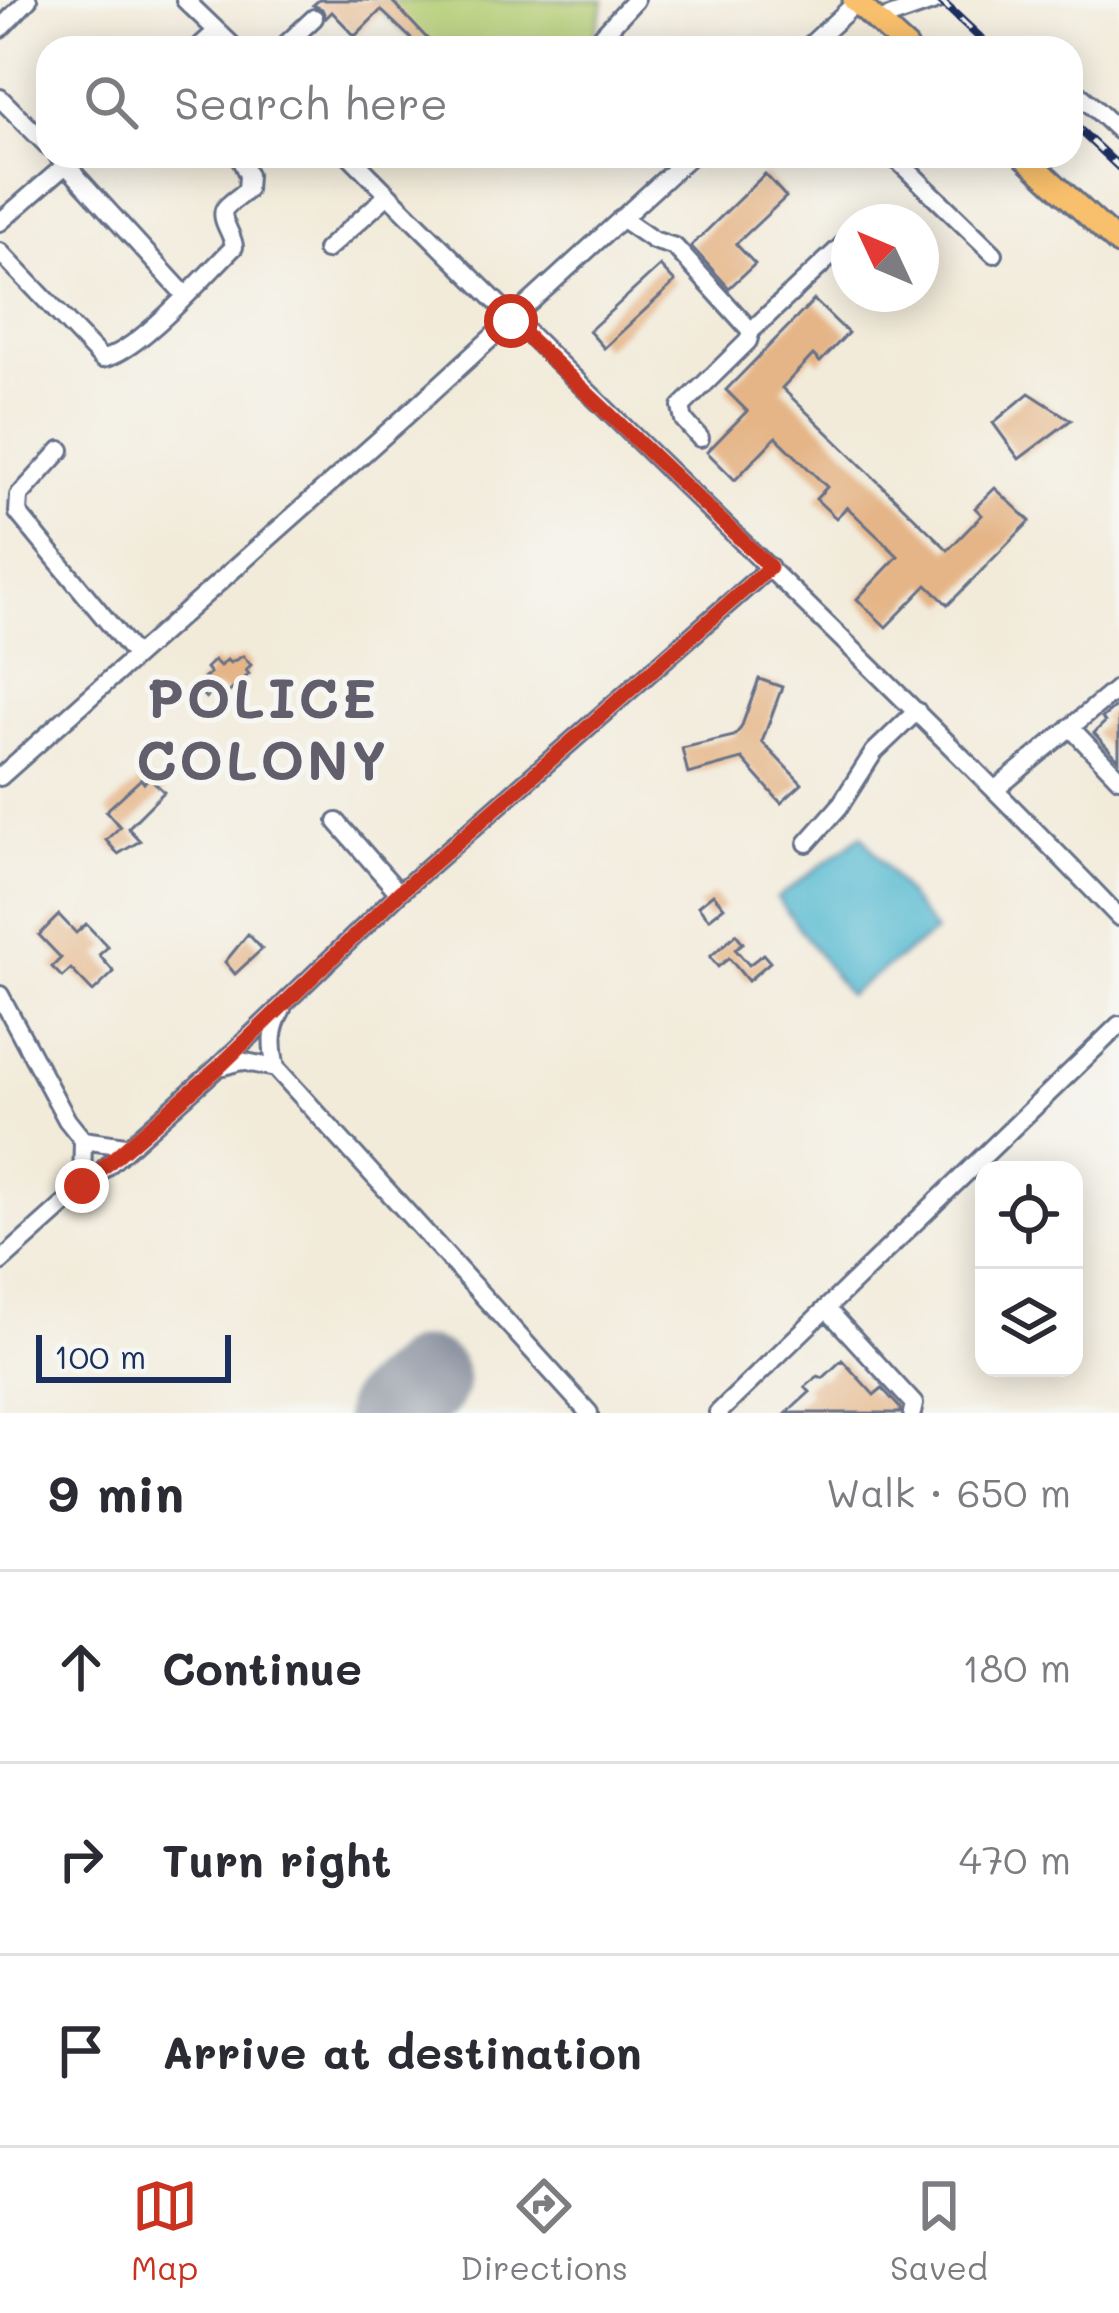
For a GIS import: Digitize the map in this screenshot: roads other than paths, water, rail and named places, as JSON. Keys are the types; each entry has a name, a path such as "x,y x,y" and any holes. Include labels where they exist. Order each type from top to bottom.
{"main road":[{"path":"855,1 895,36"},
{"path":"1037,168 1119,244"}],"street":[{"path":"0,29 28,0"},
{"path":"185,0 222,36"},
{"path":"602,36 635,0"},
{"path":"878,21 938,0"},
{"path":"819,36 855,1"},
{"path":"295,36 314,18"},
{"path":"211,36 217,31"},
{"path":"1083,97 1119,130"},
{"path":"0,98 36,134"},
{"path":"0,222 57,168"},
{"path":"75,168 185,295"},
{"path":"0,252 102,359 113,358 136,343 234,248 224,209 247,190 244,168"},
{"path":"362,168 511,321 996,789 1119,917"},
{"path":"0,777 677,168"},
{"path":"905,168 994,254"},
{"path":"326,250 388,195"},
{"path":"621,218 653,240 675,248 752,331"},
{"path":"700,438 680,407 831,256"},
{"path":"61,450 20,496 18,513 136,656"},
{"path":"0,1262 218,1068 399,893 770,567"},
{"path":"996,789 1119,687"},
{"path":"806,844 839,807 874,752 917,711"},
{"path":"1070,728 1119,778"},
{"path":"337,822 399,893"},
{"path":"0,995 67,1120 83,1140 82,1186"},
{"path":"288,999 275,1022 271,1045 276,1068 589,1413"},
{"path":"718,1413 1119,1025"},
{"path":"218,1068 241,1061 276,1068"},
{"path":"83,1140 125,1147"},
{"path":"826,1308 914,1403 912,1413"}],"water":[{"path":"862,835 935,932 848,995 777,898"}],"railway":[{"path":"940,0 978,36"},
{"path":"1083,133 1119,167"}],"district":[{"name":"POLICE COLONY","path":"263,727"}]}
